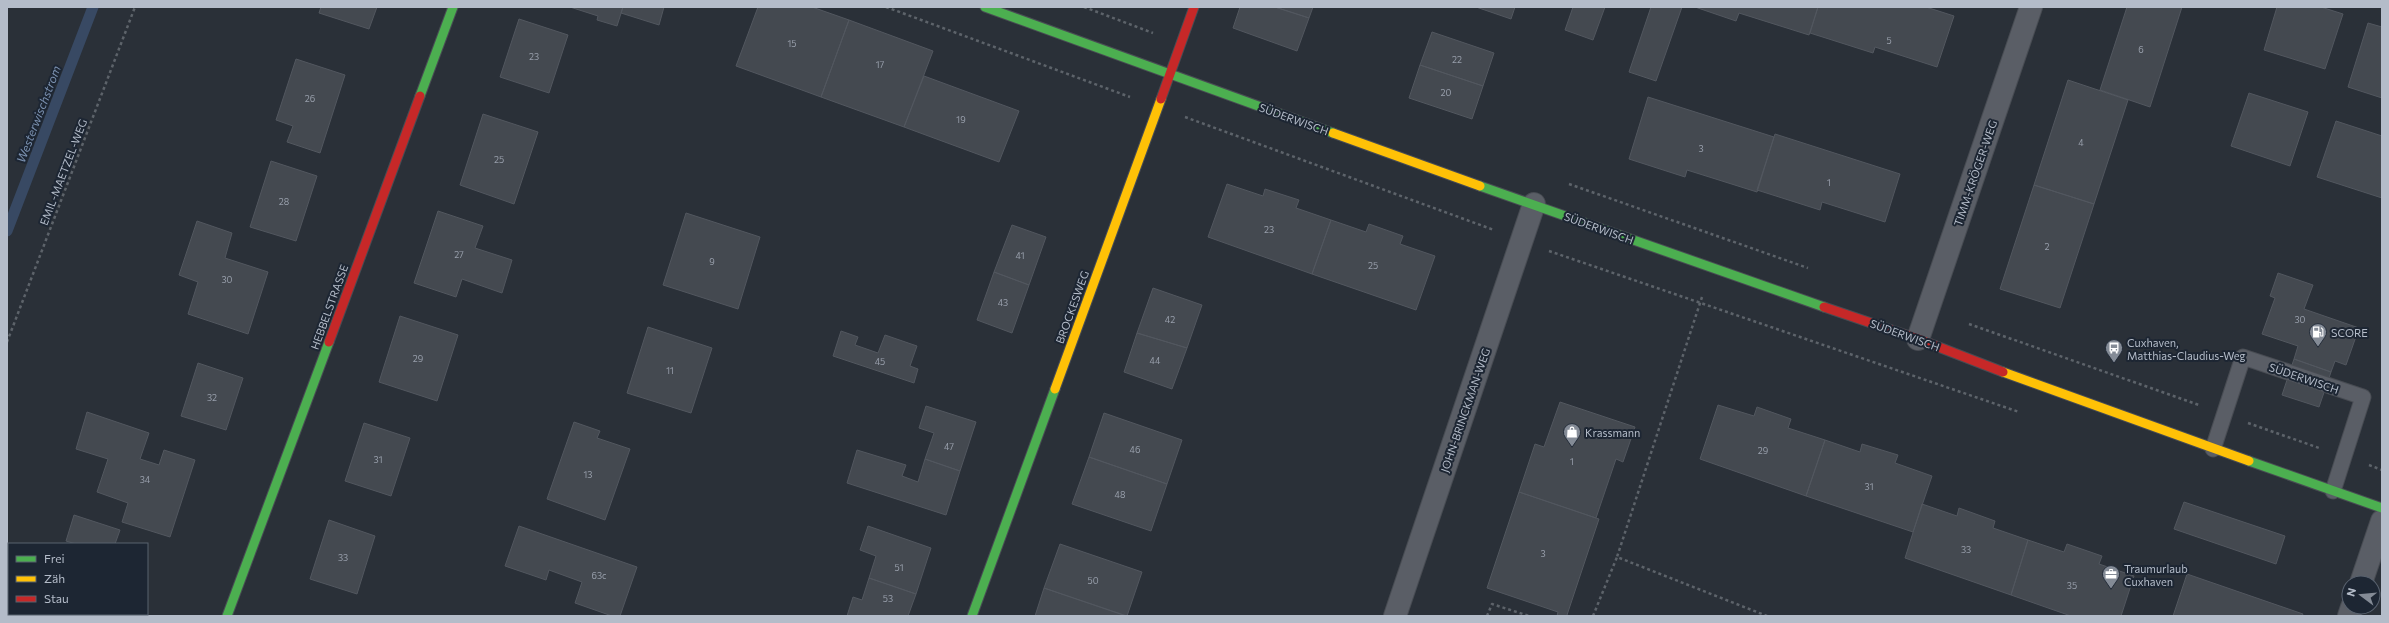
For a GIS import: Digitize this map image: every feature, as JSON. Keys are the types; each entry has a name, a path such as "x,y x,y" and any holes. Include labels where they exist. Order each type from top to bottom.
{"street":[{"name":"HEBBELSTRASSE","path":"227,616 453,7"},
{"name":"SÜDERWISCH","path":"985,7 1170,73 1349,140 1534,204 1711,268 1918,339 2213,449 2382,508"},
{"name":"BROCKESWEG","path":"972,616 1194,7"},
{"name":"TIMM-KRÖGER-WEG","path":"1918,339 2031,7"},
{"name":"JOHN-BRINCKMAN-WEG","path":"1395,616 1534,204"},
{"path":"2364,575 2382,521"}],"lane":[{"name":"SÜDERWISCH","path":"2213,449 2243,358 2363,398 2333,491"}],"path":[{"name":"EMIL-MAETZEL-WEG","path":"7,342 135,7"},
{"path":"886,7 1522,240 1700,303 2024,414"},
{"path":"1084,7 1181,43"},
{"path":"1562,181 1809,268"},
{"path":"1593,616 1617,557 1711,268"},
{"path":"1928,310 2382,470"},
{"path":"1617,557 1694,589 1767,616"},
{"path":"1488,616 1492,604 1529,616"}],"building":[{"path":"321,7 377,7 369,29 319,13"},
{"path":"570,7 623,7 617,26 597,20 598,16"},
{"path":"623,7 664,7 659,25 621,13"},
{"path":"758,7 812,7 849,20 821,97 736,66"},
{"path":"1240,7 1275,7 1309,18 1297,51 1233,28"},
{"path":"1275,7 1313,7 1309,18"},
{"path":"1476,7 1515,7 1511,19"},
{"path":"1573,7 1605,7 1593,40 1565,30"},
{"path":"1651,7 1682,7 1656,81 1629,72"},
{"path":"1695,7 1818,7 1809,35 1739,13 1736,21"},
{"path":"1818,7 1926,7 1954,16 1937,67 1875,47 1873,53 1810,33"},
{"path":"2127,7 2182,7 2150,107 2100,90"},
{"path":"2277,7 2321,7 2343,14 2325,69 2264,50"},
{"path":"519,19 568,35 549,93 500,77"},
{"path":"849,20 933,51 904,127 821,97"},
{"path":"2368,23 2382,27 2382,98 2348,87"},
{"path":"1432,32 1494,53 1483,86 1420,65"},
{"path":"296,59 345,75 320,153 287,142 293,126 276,120"},
{"path":"1420,65 1483,86 1472,119 1409,98"},
{"path":"924,76 1019,111 999,162 904,127"},
{"path":"2068,80 2128,100 2094,204 2034,185"},
{"path":"2249,93 2308,112 2290,166 2231,146"},
{"path":"1648,97 1774,137 1757,192 1687,170 1685,177 1629,159"},
{"path":"483,114 538,132 514,204 460,185"},
{"path":"2336,121 2382,136 2382,198 2317,177"},
{"path":"1775,134 1900,174 1885,222 1822,202 1820,210 1757,190"},
{"path":"271,161 317,176 296,241 250,227"},
{"path":"1227,184 1263,196 1265,189 1299,200 1296,208 1331,220 1312,274 1208,237"},
{"path":"2034,185 2094,204 2060,308 2000,289"},
{"path":"438,211 483,226 475,248 512,260 502,293 462,279 456,297 414,283"},
{"path":"686,213 760,237 738,309 663,285"},
{"path":"1331,220 1366,232 1369,224 1403,236 1400,244 1435,256 1416,310 1312,274"},
{"path":"197,221 232,233 225,258 268,272 248,334 188,314 198,282 179,275"},
{"path":"1012,225 1046,237 1029,285 994,272"},
{"path":"994,272 1029,285 1012,333 977,320"},
{"path":"2278,273 2313,285 2304,309 2359,328 2346,365 2335,361 2331,372 2294,359 2298,346 2262,334 2275,298 2270,296"},
{"path":"1153,288 1202,305 1187,348 1137,333"},
{"path":"400,316 458,335 437,401 379,382"},
{"path":"648,327 712,348 691,413 627,393"},
{"path":"841,331 858,337 855,345 878,353 885,335 917,346 910,366 918,369 914,383 833,356"},
{"path":"1137,333 1187,348 1172,389 1124,372"},
{"path":"2294,359 2331,372 2319,407 2282,395"},
{"path":"198,363 243,378 226,430 181,416"},
{"path":"1560,402 1635,427 1623,462 1616,459 1596,518 1519,492 1535,444 1544,447"},
{"path":"1718,405 1754,416 1757,407 1791,419 1788,428 1825,440 1806,496 1700,459"},
{"path":"926,406 976,422 960,471 925,459 934,433 919,428"},
{"path":"87,412 149,433 140,459 159,465 164,450 195,460 170,537 122,522 128,503 97,492 108,459 76,449"},
{"path":"1104,413 1182,440 1167,484 1089,457"},
{"path":"574,422 600,431 597,438 630,449 605,520 547,499"},
{"path":"364,423 410,438 391,496 345,481"},
{"path":"1825,440 1860,452 1862,444 1898,455 1895,463 1932,476 1913,532 1806,496"},
{"path":"857,450 906,465 902,476 918,482 925,459 960,471 946,515 847,483"},
{"path":"1089,457 1167,484 1151,531 1072,504"},
{"path":"1519,492 1599,519 1567,615 1570,616 1557,616 1558,612 1487,588"},
{"path":"2184,502 2285,536 2276,564 2174,529"},
{"path":"1922,504 1957,516 1959,508 1995,521 1993,528 2028,540 2011,595 1905,558"},
{"path":"74,515 120,530 115,543 73,543 66,541"},
{"path":"329,520 375,536 357,594 310,579"},
{"path":"519,526 637,567 620,616 612,616 575,603 582,582 549,570 546,580 505,566"},
{"path":"868,526 931,548 916,594 869,578 876,556 860,550"},
{"path":"2028,540 2064,552 2067,544 2102,556 2099,564 2134,576 2121,616 2071,616 2011,595"},
{"path":"1060,544 1142,572 1127,616 1044,588"},
{"path":"2187,574 2303,614 2302,616 2173,616"},
{"path":"869,578 916,594 908,616 847,616 853,597 862,600"},
{"path":"1044,588 1126,616 1035,616"},
{"path":"38,615 41,616 14,616"},
{"path":"94,615 130,615 129,616"}],"waterway":[{"name":"Westerwischstrom","path":"7,231 93,7"}],"traffic: fast":[{"path":"420,96 453,7"},
{"path":"985,7 1333,133"},
{"path":"1480,186 1824,307"},
{"path":"227,616 329,342"},
{"path":"972,616 1055,389"},
{"path":"2249,461 2382,508"}],"traffic: slow":[{"path":"1055,389 1161,99"},
{"path":"1333,133 1480,186"},
{"path":"2003,372 2249,461"}],"traffic: jam":[{"path":"1161,99 1194,7"},
{"path":"329,342 420,96"},
{"path":"1824,307 1918,339 2003,372"}],"place":[{"name":"SCORE","path":"2318,347"},
{"name":"Cuxhaven, Matthias-Claudius-Weg","path":"2114,363"},
{"name":"Krassmann","path":"1572,447"},
{"name":"Traumurlaub Cuxhaven","path":"2111,589"}]}
